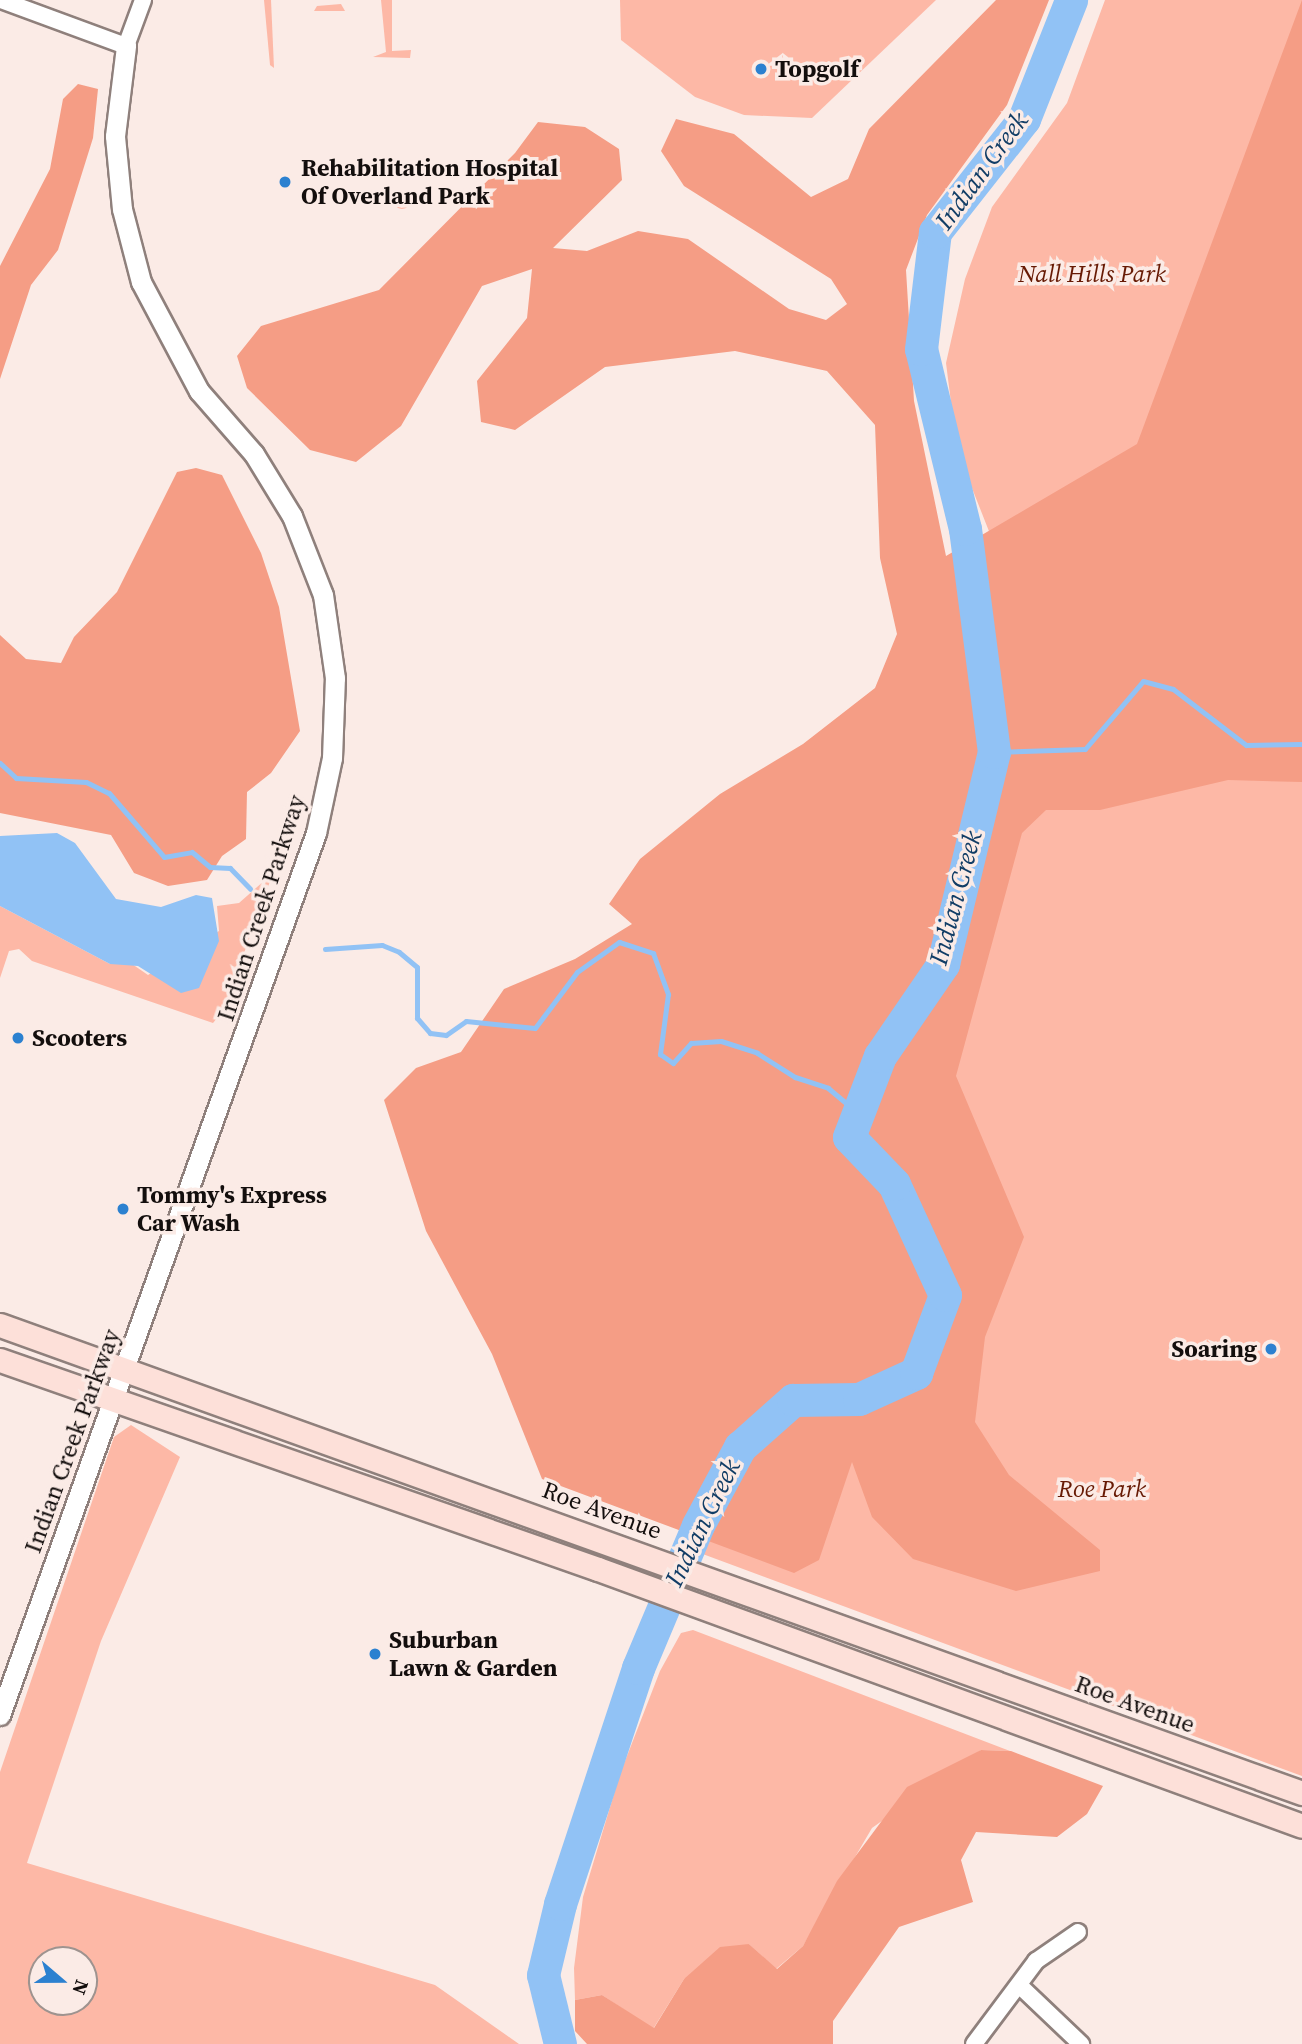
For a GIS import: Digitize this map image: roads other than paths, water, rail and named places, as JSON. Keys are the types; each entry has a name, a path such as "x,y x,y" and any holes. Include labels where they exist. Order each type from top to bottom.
{"main road":[{"name":"Roe Avenue","path":"0,1325 610,1540 1302,1793"},
{"path":"0,1360 598,1569 737,1622 1302,1826"},
{"path":"1100,1753 1118,1726"}],"street":[{"path":"2,5 126,46 143,0"},
{"name":"Indian Creek Parkway","path":"0,1715 316,833 332,758 335,678 323,596 292,516 254,454 199,391 141,282 122,209 115,136 126,46"},
{"path":"974,2044 1036,1961 1078,1932"},
{"path":"1019,1985 1081,2044"}],"water":[{"path":"57,833 75,843 116,899 161,907 196,895 212,898 219,941 199,988 181,993 138,966 110,964 0,906 0,836"}],"waterway":[{"name":"Indian Creek","path":"560,2044 543,1975 560,1904 638,1668 698,1525 740,1447 793,1400 859,1399 916,1373 945,1295 894,1184 849,1137 880,1056 943,964 994,752 965,529 921,349 935,232 1024,119 1071,0"},
{"path":"994,752 1085,749 1143,681 1173,689 1246,745 1302,744"},
{"path":"0,763 16,778 86,782 109,793 164,857 192,852 210,867 230,868 250,889"},
{"path":"325,949 382,945 399,952 417,967 417,1018 430,1033 446,1035 466,1021 535,1028 577,972 619,942 653,953 668,994 660,1054 673,1063 691,1043 721,1041 757,1053 795,1077 828,1088 846,1103 852,1130"}],"place":[{"name":"Topgolf","path":"761,69"},
{"name":"Rehabilitation Hospital Of Overland Park","path":"285,182"},
{"name":"Scooters","path":"18,1038"},
{"name":"Tommy's Express Car Wash","path":"123,1209"},
{"name":"Soaring","path":"1271,1349"},
{"name":"Suburban Lawn & Garden","path":"375,1654"}],"park label":[{"name":"Nall Hills Park","path":"1092,274"},
{"name":"Roe Park","path":"1102,1489"}]}
